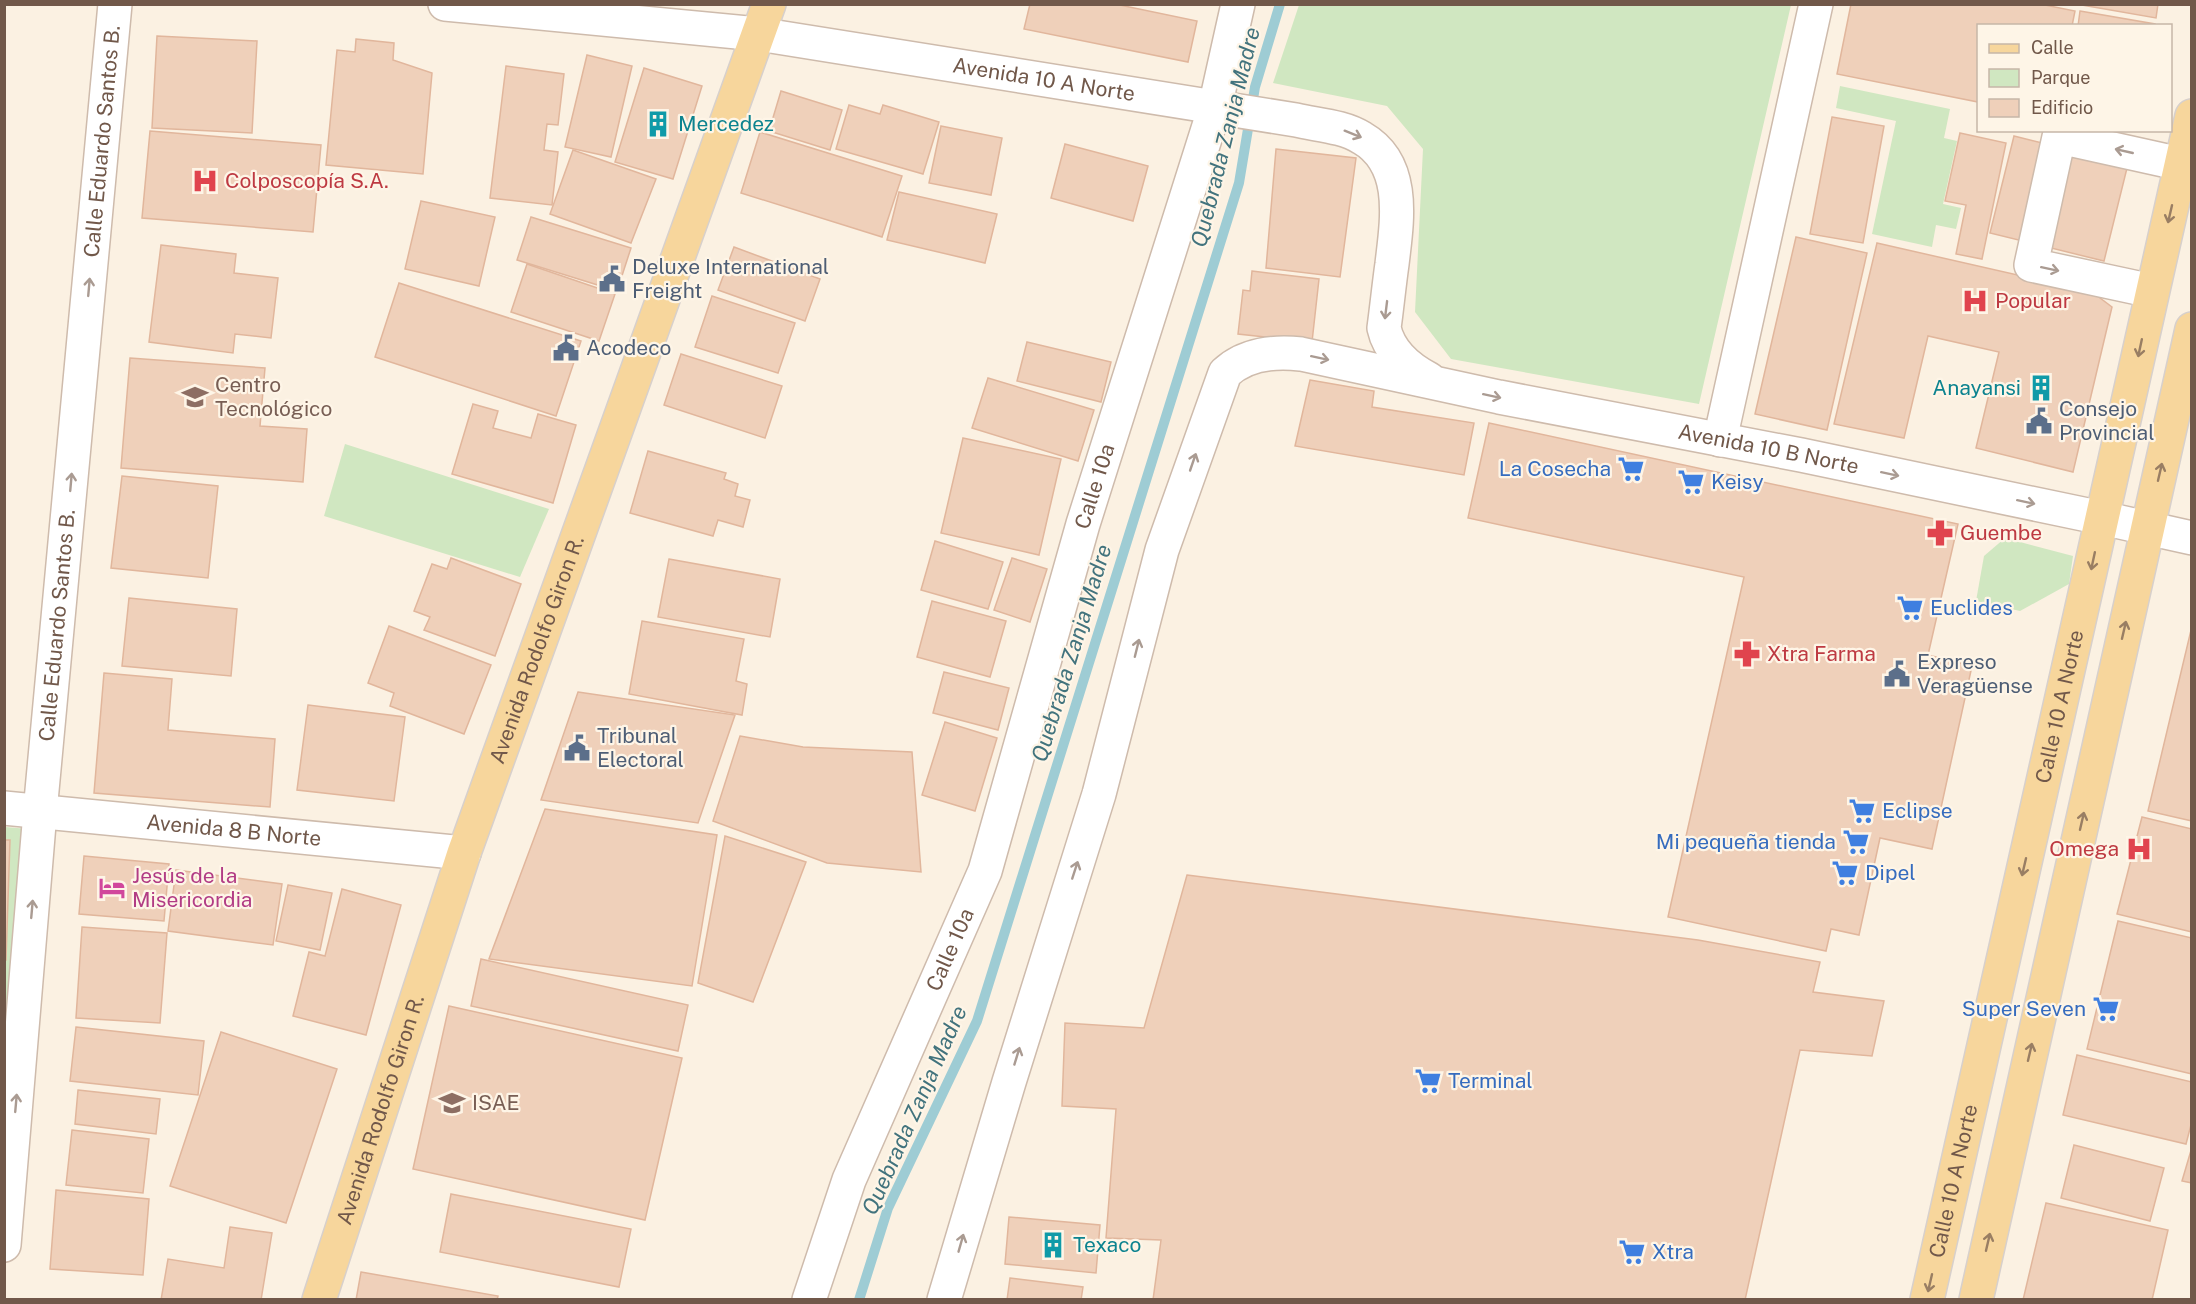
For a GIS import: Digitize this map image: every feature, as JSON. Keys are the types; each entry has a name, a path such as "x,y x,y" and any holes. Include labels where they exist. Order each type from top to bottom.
{"main road":[{"name":"Avenida Rodolfo Giron R.","path":"319,1299 464,853 769,4"},
{"name":"Calle 10 A Norte","path":"1927,1299 2192,116"},
{"path":"1976,1299 2192,329"}],"street":[{"name":"Calle Eduardo Santos B.","path":"4,1245 40,812 115,4"},
{"name":"Avenida 10 A Norte","path":"445,4 758,34 1296,120 1341,129 1362,137 1373,146 1390,170 1395,188 1397,223 1384,328 1386,338 1391,347 1415,372 1435,383"},
{"name":"Calle 10a","path":"809,1299 849,1180 985,871 1083,524 1225,109 1238,4"},
{"path":"1720,440 1816,4"},
{"path":"2152,291 2031,265 2059,137 2181,164"},
{"name":"Avenida 10 B Norte","path":"944,1299 1099,794 1162,550 1225,373 1234,364 1248,358 1283,352 2192,538"},
{"name":"Avenida 8 B Norte","path":"4,808 464,853"}],"green space":[{"path":"1299,5 1791,5 1699,404 1451,359 1415,312 1423,149 1387,106 1273,83"},
{"path":"1840,86 1950,109 1944,138 1957,141 1943,204 1961,208 1956,229 1936,225 1932,247 1872,234 1896,121 1836,108"},
{"path":"345,444 549,509 520,577 324,516"},
{"path":"2005,538 2073,556 2069,584 2020,611 1976,601 1984,556"},
{"path":"5,827 29,829 5,1066"}],"building":[{"path":"1030,4 1115,4 1197,21 1188,62 1024,29"},
{"path":"1851,4 2040,4 2075,11 2072,24 1977,24 1977,102 1837,74"},
{"path":"2076,4 2158,4 2156,18"},
{"path":"2080,11 2155,24 2078,24"},
{"path":"157,36 257,41 252,133 152,128"},
{"path":"356,39 394,43 393,60 432,73 423,174 326,165 337,50 355,52"},
{"path":"587,55 632,66 611,157 565,147"},
{"path":"506,66 564,74 558,125 547,124 544,150 558,152 552,205 490,198"},
{"name":"Mercedez","path":"644,68 702,86 673,179 615,162"},
{"path":"781,91 842,110 830,150 769,131"},
{"path":"849,105 880,114 883,105 939,122 923,174 836,149"},
{"path":"1832,117 1884,126 1863,243 1810,234"},
{"path":"941,126 1002,138 991,195 929,183"},
{"path":"150,131 321,145 313,232 142,218"},
{"path":"760,132 902,176 882,237 741,193"},
{"path":"1960,133 2006,143 1982,259 1956,254 1966,205 1945,201"},
{"path":"2014,136 2128,164 2104,261 1990,233"},
{"path":"1065,144 1148,166 1133,221 1051,198"},
{"path":"1276,149 1356,158 1340,277 1266,268"},
{"path":"573,150 656,179 631,243 550,214"},
{"path":"899,192 997,214 985,263 887,240"},
{"path":"421,201 495,217 479,286 405,269"},
{"path":"531,217 631,248 617,291 517,260"},
{"path":"1796,237 1867,253 1827,430 1755,414"},
{"name":"Anayansi","path":"1877,243 2092,292 2112,307 2073,472 1976,448 1999,352 1928,336 1904,438 1834,424"},
{"path":"161,245 236,254 234,273 278,278 271,338 235,334 233,353 149,342"},
{"path":"734,247 820,279 805,321 718,290"},
{"path":"527,264 615,294 599,341 511,312"},
{"path":"1252,271 1319,279 1312,342 1238,334 1243,290 1250,291"},
{"path":"399,283 581,341 556,416 375,357"},
{"path":"712,296 795,323 778,373 695,347"},
{"path":"1027,342 1111,362 1101,402 1017,381"},
{"path":"681,354 782,386 765,438 664,405"},
{"name":"Centro Tecnológico","path":"130,358 265,368 260,426 307,429 303,482 121,468"},
{"path":"988,378 1094,410 1078,461 972,428"},
{"path":"1310,380 1374,391 1372,407 1474,423 1464,475 1295,446"},
{"path":"473,404 498,411 493,428 531,438 538,414 576,425 553,503 452,474"},
{"path":"1489,423 1958,524 1928,655 1972,666 1932,849 1880,838 1859,935 1831,929 1826,951 1668,917 1744,577 1468,518"},
{"path":"963,438 1061,459 1039,555 941,533"},
{"path":"648,451 726,473 724,479 738,484 735,496 750,500 743,527 718,520 713,536 630,513"},
{"path":"122,476 218,486 208,578 111,568"},
{"path":"935,541 1003,562 988,609 921,590"},
{"path":"451,558 521,584 495,656 424,630 430,617 414,611 432,564 447,569"},
{"path":"1012,558 1047,569 1030,622 994,610"},
{"path":"669,559 780,579 770,637 658,617"},
{"path":"129,598 237,609 231,676 122,666"},
{"path":"932,601 1006,621 990,677 917,657"},
{"path":"642,621 744,639 736,681 747,684 742,715 629,694"},
{"path":"389,626 491,665 464,734 390,706 394,693 368,683"},
{"path":"2192,626 2192,821 2148,811"},
{"path":"944,672 1009,688 998,730 933,713"},
{"path":"104,673 172,679 168,730 275,739 270,807 94,793"},
{"path":"578,692 735,715 698,823 541,800"},
{"path":"308,705 405,717 394,801 297,790"},
{"path":"945,722 997,738 975,811 922,795"},
{"path":"740,736 803,747 912,752 921,872 827,863 713,821"},
{"path":"545,809 717,835 692,986 489,959"},
{"path":"2142,817 2192,829 2192,932 2117,914"},
{"path":"725,836 806,862 753,1002 698,983"},
{"path":"4,840 10,840 6,960 4,960"},
{"path":"84,856 169,864 164,921 79,914"},
{"path":"176,870 282,884 273,945 168,931"},
{"name":"Terminal","path":"1187,875 1698,940 1820,962 1813,992 1884,1001 1872,1056 1800,1050 1745,1300 1153,1300 1161,1240 1106,1238 1116,1109 1062,1106 1065,1023 1144,1028"},
{"path":"288,885 332,893 320,950 276,941"},
{"path":"342,889 401,905 366,1035 293,1016 309,952 325,956"},
{"path":"2118,921 2192,938 2192,1074 2087,1049"},
{"path":"82,927 167,933 160,1023 76,1018"},
{"path":"481,959 688,1005 678,1051 471,1006"},
{"path":"449,1006 682,1058 645,1220 413,1169"},
{"path":"76,1027 204,1041 198,1095 70,1081"},
{"path":"221,1032 337,1069 286,1223 170,1186"},
{"path":"2077,1055 2192,1082 2192,1121 2186,1144 2063,1115"},
{"path":"78,1090 160,1099 156,1134 75,1124"},
{"path":"72,1130 149,1139 143,1193 66,1185"},
{"path":"2074,1145 2164,1168 2150,1221 2061,1198"},
{"path":"2192,1147 2192,1183 2182,1181"},
{"path":"56,1190 149,1199 143,1275 50,1269"},
{"path":"451,1194 631,1229 619,1287 440,1252"},
{"path":"2046,1203 2168,1230 2152,1300 2023,1300"},
{"name":"Texaco","path":"1009,1217 1100,1225 1096,1273 1005,1264"},
{"path":"230,1227 272,1233 261,1300 161,1300 168,1259 224,1268"},
{"path":"361,1272 498,1296 497,1300 356,1300"},
{"name":"Texaco","path":"1010,1278 1083,1287 1081,1300 1007,1300"}],"waterway":[{"name":"Quebrada Zanja Madre","path":"859,1300 888,1208 977,1021 1239,183 1255,87 1280,4"}],"place":[{"name":"Mercedez","path":"658,124"},
{"name":"Colposcopía S.A.","path":"205,181"},
{"name":"Deluxe International Freight","path":"612,279"},
{"name":"Popular","path":"1975,301"},
{"name":"Acodeco","path":"566,348"},
{"name":"Anayansi","path":"2041,388"},
{"name":"Centro Tecnológico","path":"195,397"},
{"name":"Consejo Provincial","path":"2039,421"},
{"name":"La Cosecha","path":"1631,469"},
{"name":"Keisy","path":"1691,482"},
{"name":"Guembe","path":"1940,533"},
{"name":"Euclides","path":"1910,608"},
{"name":"Xtra Farma","path":"1747,654"},
{"name":"Expreso Veragüense","path":"1897,674"},
{"name":"Tribunal Electoral","path":"577,748"},
{"name":"Eclipse","path":"1862,811"},
{"name":"Mi pequeña tienda","path":"1856,842"},
{"name":"Omega","path":"2139,849"},
{"name":"Dipel","path":"1845,873"},
{"name":"Jesús de la Misericordia","path":"112,888"},
{"name":"Super Seven","path":"2106,1009"},
{"name":"Terminal","path":"1428,1081"},
{"name":"ISAE","path":"452,1103"},
{"name":"Texaco","path":"1053,1245"},
{"name":"Xtra","path":"1632,1252"}]}
